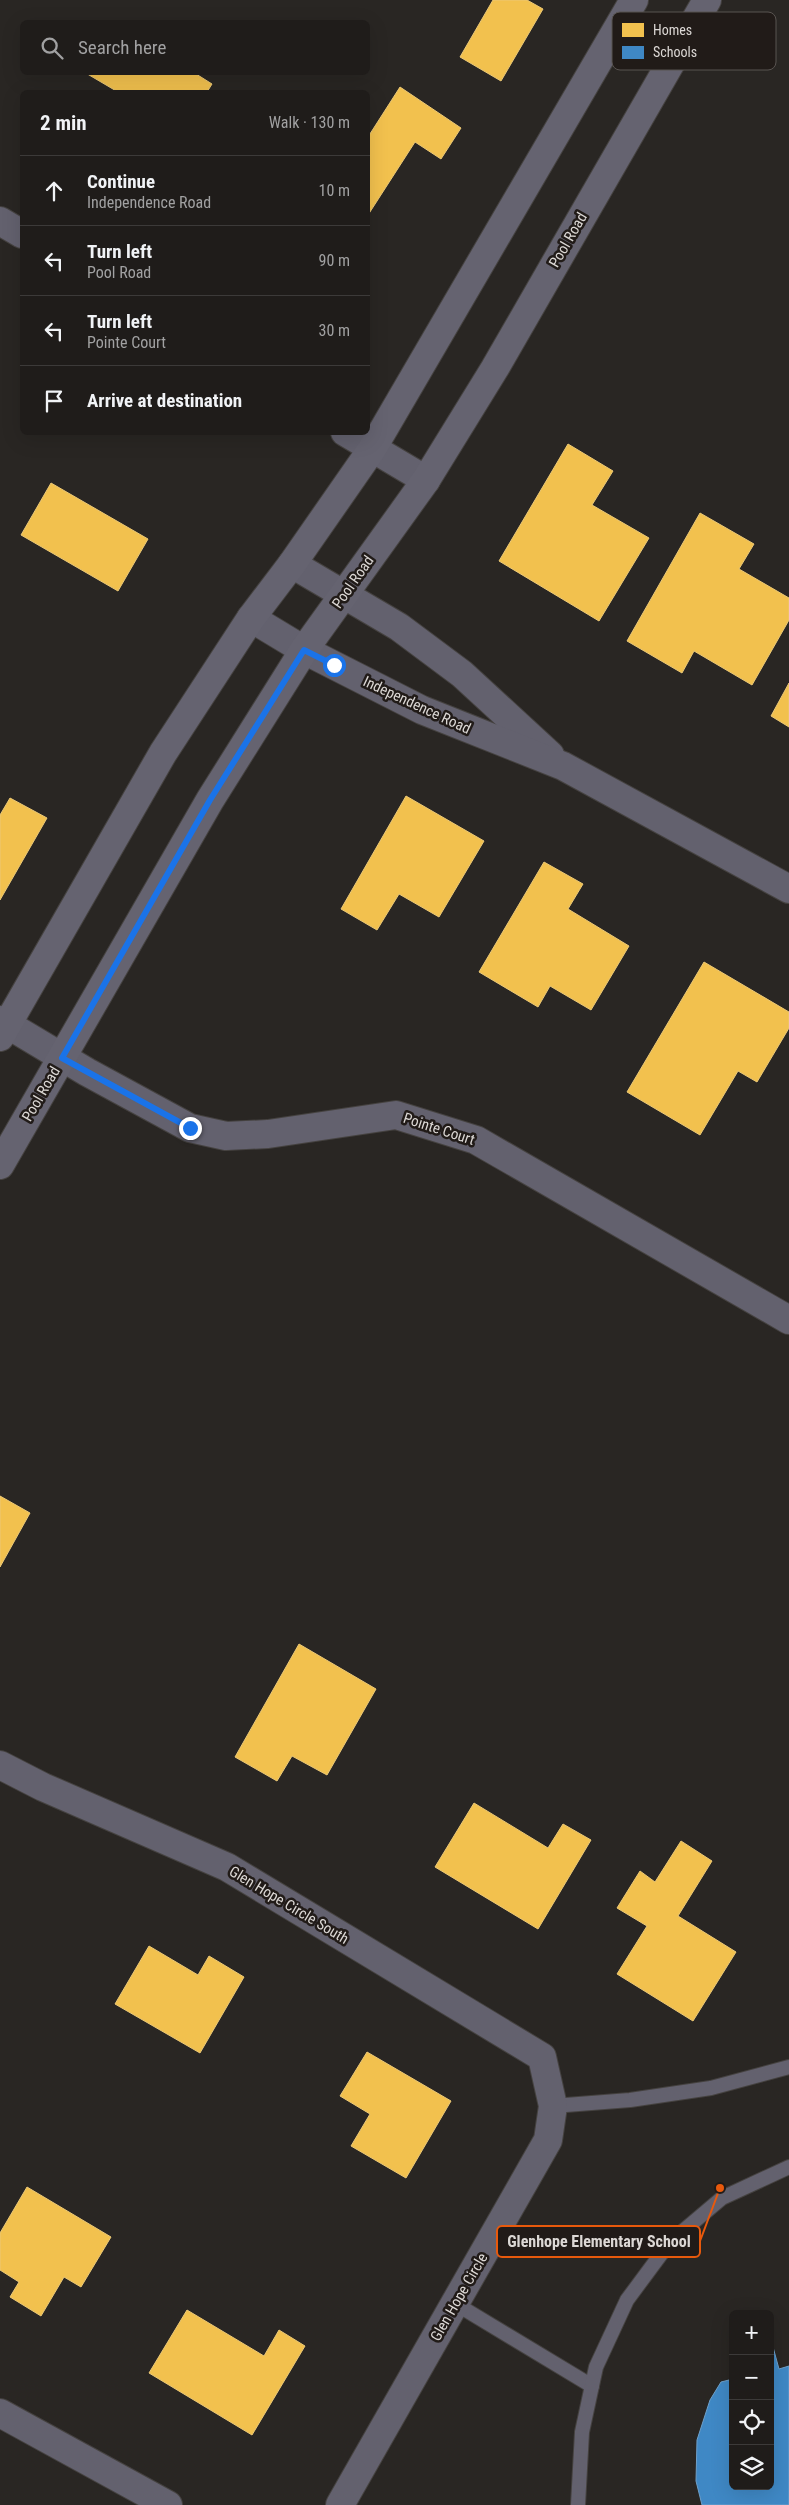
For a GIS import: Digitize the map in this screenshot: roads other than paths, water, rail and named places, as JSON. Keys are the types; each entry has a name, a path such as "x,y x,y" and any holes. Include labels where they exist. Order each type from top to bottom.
{"main road":[{"path":"627,12 634,0"},
{"name":"Pool Road","path":"699,12 706,0"},
{"path":"2,1027 163,753 251,618 292,564 372,448 612,38"},
{"name":"Pool Road","path":"0,1165 210,800 304,650 426,480 495,368 666,70"}],"street":[{"path":"0,220 20,233"},
{"path":"350,435 426,480"},
{"name":"Independence Road","path":"292,564 399,628 462,674 563,766"},
{"name":"Independence Road","path":"251,618 304,650 422,710 563,766 789,889"},
{"name":"Pointe Court","path":"2,1027 190,1128 226,1136 268,1134 396,1115 467,1137 789,1320"},
{"name":"Glen Hope Circle South","path":"0,1764 43,1787 227,1867 542,2057 550,2094"},
{"name":"Glen Hope Circle","path":"340,2505 548,2140 550,2094"},
{"path":"0,2413 168,2505"}],"lane":[{"path":"550,2094 630,2100 711,2088 789,2067"},
{"path":"578,2505 582,2432 596,2367 627,2300 670,2242 722,2198 789,2167"},
{"path":"456,2304 592,2386"}],"place":[{"name":"Glenhope Elementary School","path":"720,2188"}]}
